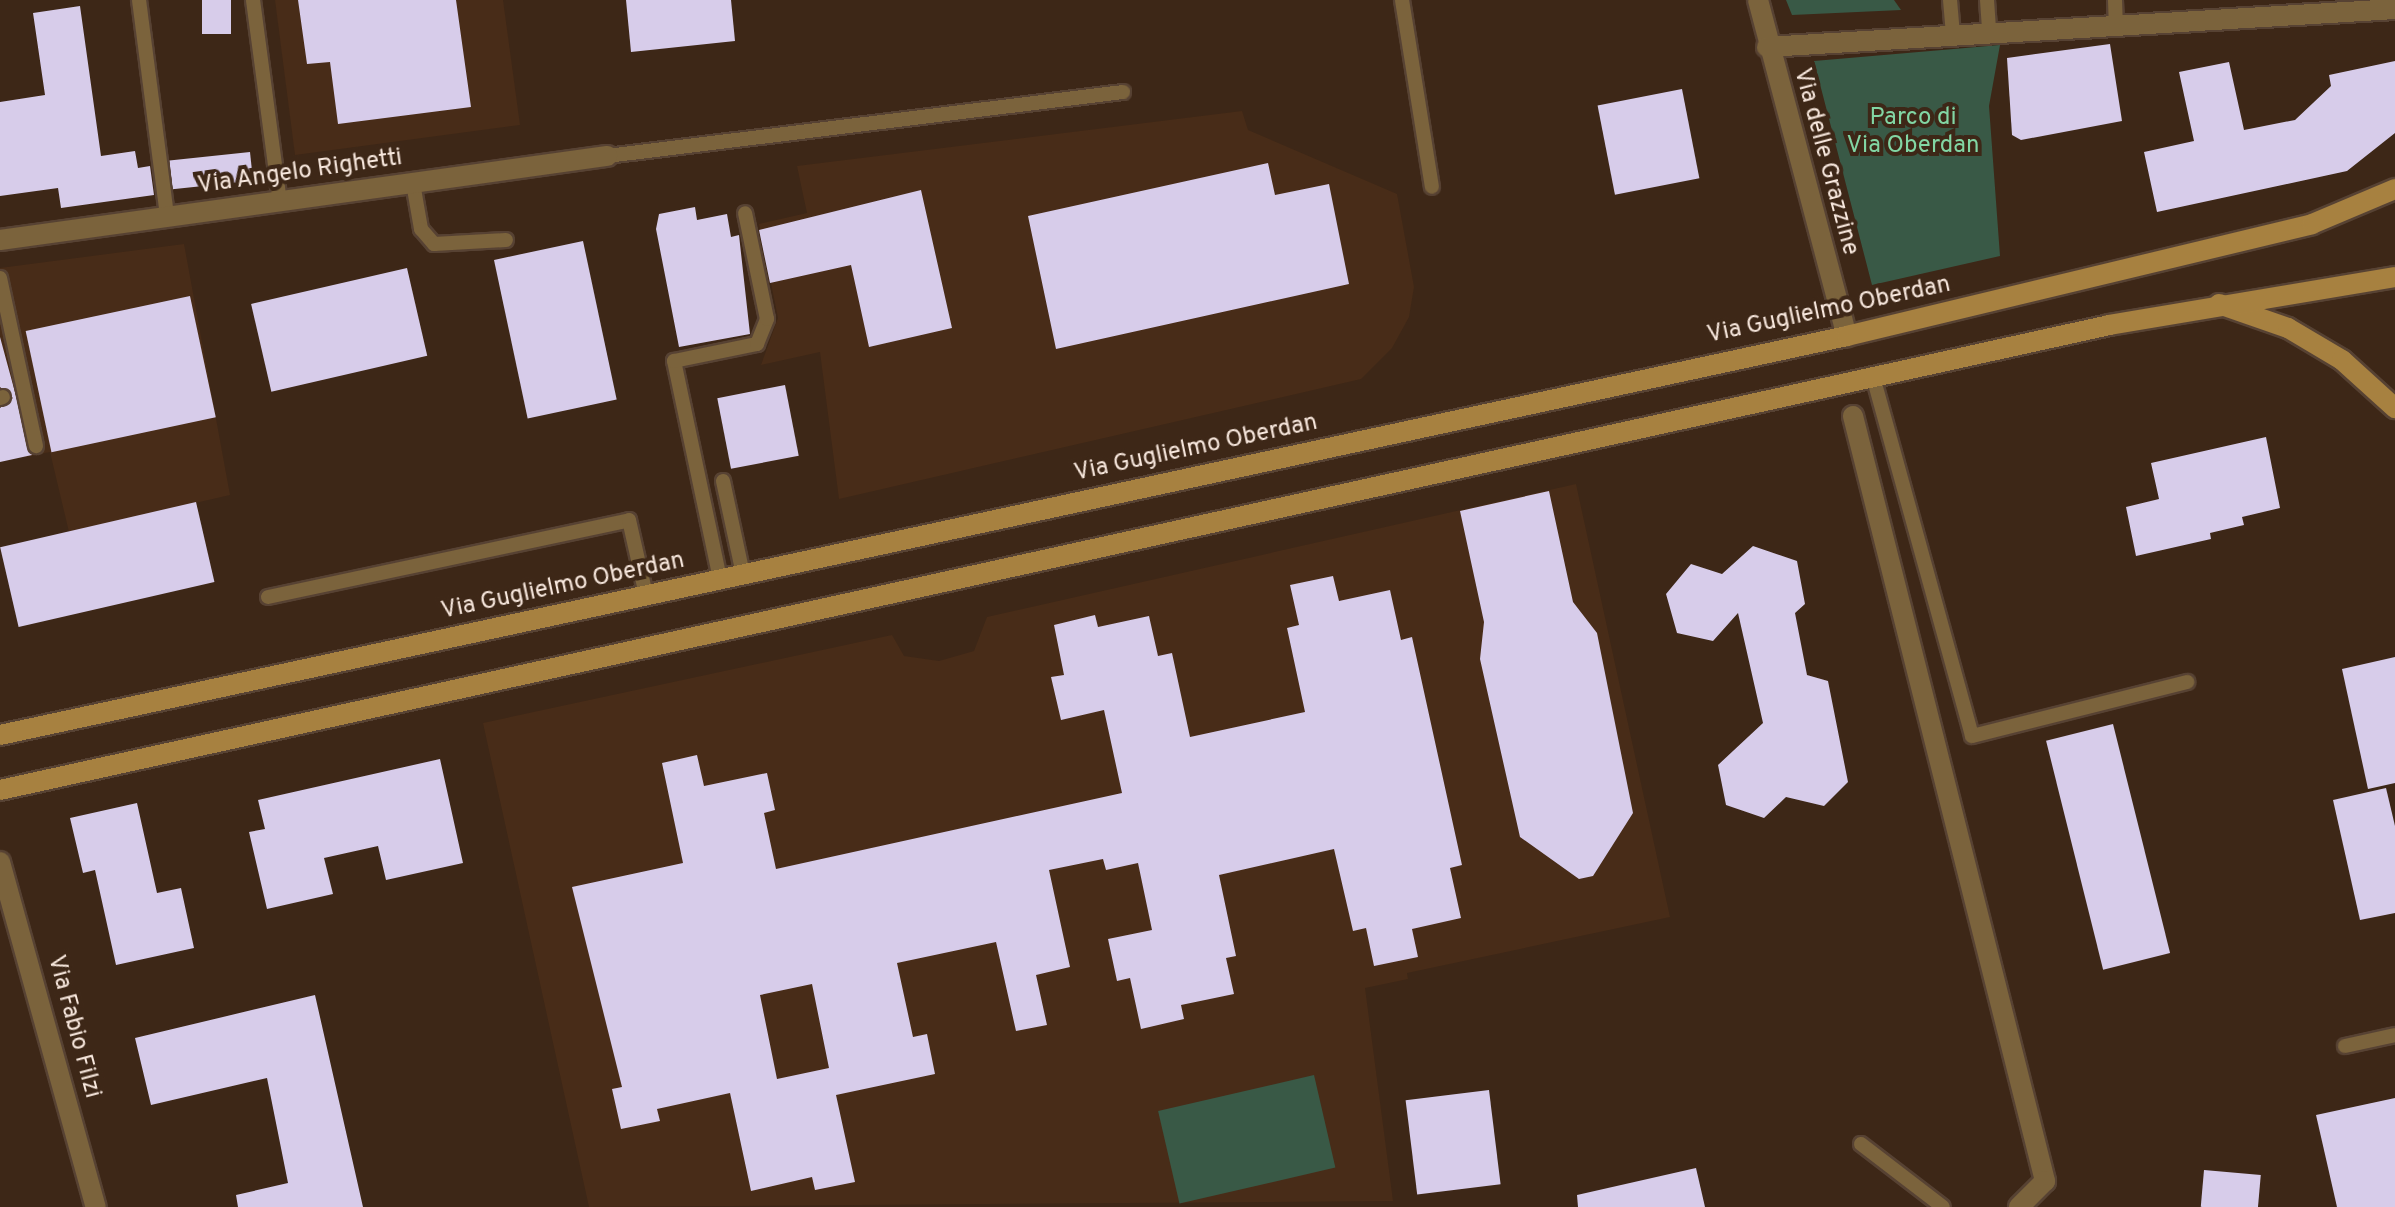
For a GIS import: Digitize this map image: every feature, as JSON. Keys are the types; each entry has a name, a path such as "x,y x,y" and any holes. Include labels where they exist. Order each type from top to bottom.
{"main road":[{"name":"Via Guglielmo Oberdan","path":"0,735 1847,336 2312,224 2395,189"},
{"path":"0,790 2215,303 2395,277"},
{"path":"2215,303 2288,328 2342,360 2395,408"}],"street":[{"name":"Via delle Grazzine","path":"1758,0 1767,47 1847,336"},
{"name":"Via delle Grazzine","path":"1767,47 2384,6"},
{"name":"Via Angelo Righetti","path":"0,240 607,156"},
{"path":"1853,416 2045,1181 2019,1207"},
{"name":"Via Fabio Filzi","path":"0,862 96,1207"}],"lane":[{"path":"139,0 167,217"},
{"path":"253,0 280,203"},
{"path":"1402,0 1432,187"},
{"path":"1950,0 1953,34"},
{"path":"1987,0 1989,31"},
{"path":"2115,0 2116,23"},
{"path":"607,156 1123,92"},
{"path":"413,183 421,229 434,244 506,240"},
{"path":"720,579 674,361 757,344 767,319 745,213"},
{"path":"0,278 36,446"},
{"path":"1874,380 1972,736 2187,682"},
{"path":"723,481 743,574"},
{"path":"268,597 629,520 646,595"},
{"path":"2345,1046 2395,1035"},
{"path":"1861,1144 1943,1207"}],"shaded area":[{"path":"275,0 503,0 520,125 295,155"},
{"path":"1242,111 1248,130 1397,194 1414,287 1409,317 1392,348 1361,379 839,499 820,352 761,365 778,318 759,224 807,213 797,166"},
{"path":"184,244 230,495 69,532 50,452 25,457 0,344 0,268"},
{"path":"1576,484 1670,917 1407,973 1408,979 1365,988 1393,1201 589,1207 483,723 892,635 904,656 939,661 974,651 987,617"}],"green space":[{"path":"1786,0 1894,0 1901,10 1792,15"},
{"name":"Parco di Via Oberdan","path":"2000,45 1989,106 2000,256 1872,285 1814,61"},
{"path":"1314,1075 1335,1168 1179,1204 1158,1111"}],"building":[{"path":"202,0 231,0 231,34 202,34"},
{"path":"298,0 456,0 471,107 338,124 330,62 307,64"},
{"path":"626,0 731,0 735,41 631,52"},
{"path":"80,6 101,156 135,151 138,168 150,166 154,195 61,208 58,188 0,196 0,102 45,95 33,13"},
{"path":"2110,44 2122,121 2021,140 2012,135 2007,58"},
{"path":"2395,61 2395,133 2347,171 2157,212 2144,152 2194,141 2179,72 2229,62 2244,130 2295,120 2331,86 2329,75"},
{"path":"1682,89 1699,178 1615,195 1598,105"},
{"path":"250,152 253,181 172,189 169,160"},
{"path":"1268,163 1275,195 1329,184 1349,284 1056,349 1028,216"},
{"path":"921,190 952,328 869,347 851,265 770,283 759,230"},
{"path":"695,207 697,220 727,214 731,237 739,235 750,334 679,347 656,229 659,214"},
{"path":"583,241 617,399 528,418 494,260"},
{"path":"407,268 427,356 271,392 251,304"},
{"path":"190,296 216,417 51,452 26,331"},
{"path":"0,337 32,455 0,462 0,408 13,398 0,387"},
{"path":"785,385 799,456 731,469 717,398"},
{"path":"2266,437 2280,508 2242,517 2244,525 2210,533 2211,539 2136,556 2126,507 2159,499 2151,463"},
{"path":"1549,491 1573,602 1597,633 1633,813 1593,876 1579,879 1520,837 1480,659 1484,622 1460,511"},
{"path":"196,502 214,582 19,627 0,547"},
{"path":"1753,546 1797,561 1805,604 1795,613 1807,675 1828,681 1848,782 1824,806 1786,797 1764,818 1726,805 1718,765 1763,723 1738,613 1713,641 1677,633 1666,594 1691,564 1722,574"},
{"path":"1333,576 1339,601 1390,590 1401,640 1412,637 1462,865 1450,868 1461,918 1412,929 1418,957 1374,966 1366,928 1353,931 1334,849 1219,875 1236,956 1226,958 1234,994 1181,1005 1184,1019 1141,1029 1130,978 1117,981 1108,939 1152,930 1138,863 1106,870 1103,859 1049,870 1070,967 1036,975 1047,1025 1016,1031 996,942 897,963 913,1037 927,1034 935,1074 836,1095 855,1182 815,1190 812,1177 751,1191 730,1093 657,1109 660,1121 621,1129 612,1089 622,1087 572,887 683,863 662,763 697,755 704,786 767,773 775,810 764,813 776,869 1122,793 1104,710 1061,720 1051,677 1064,675 1054,625 1095,615 1098,627 1149,616 1158,656 1172,653 1190,737 1305,712 1287,628 1299,625 1290,585","holes":["812,984 829,1068 777,1079 760,995"]},
{"path":"2395,657 2395,783 2368,789 2342,669"},
{"path":"2113,724 2170,953 2103,970 2046,741"},
{"path":"440,759 463,863 386,880 378,846 324,858 333,894 267,909 249,832 265,829 258,800"},
{"path":"2386,788 2395,826 2395,913 2360,920 2333,800"},
{"path":"137,803 157,893 181,888 194,948 116,965 95,870 83,873 70,818"},
{"path":"315,995 363,1207 238,1207 236,1195 288,1183 267,1078 151,1105 135,1038"},
{"path":"1489,1090 1501,1184 1417,1195 1406,1100"},
{"path":"2395,1098 2395,1207 2337,1207 2316,1115"},
{"path":"1696,1168 1705,1207 1578,1207 1577,1195"},
{"path":"2204,1170 2261,1175 2258,1207 2201,1207"}]}
